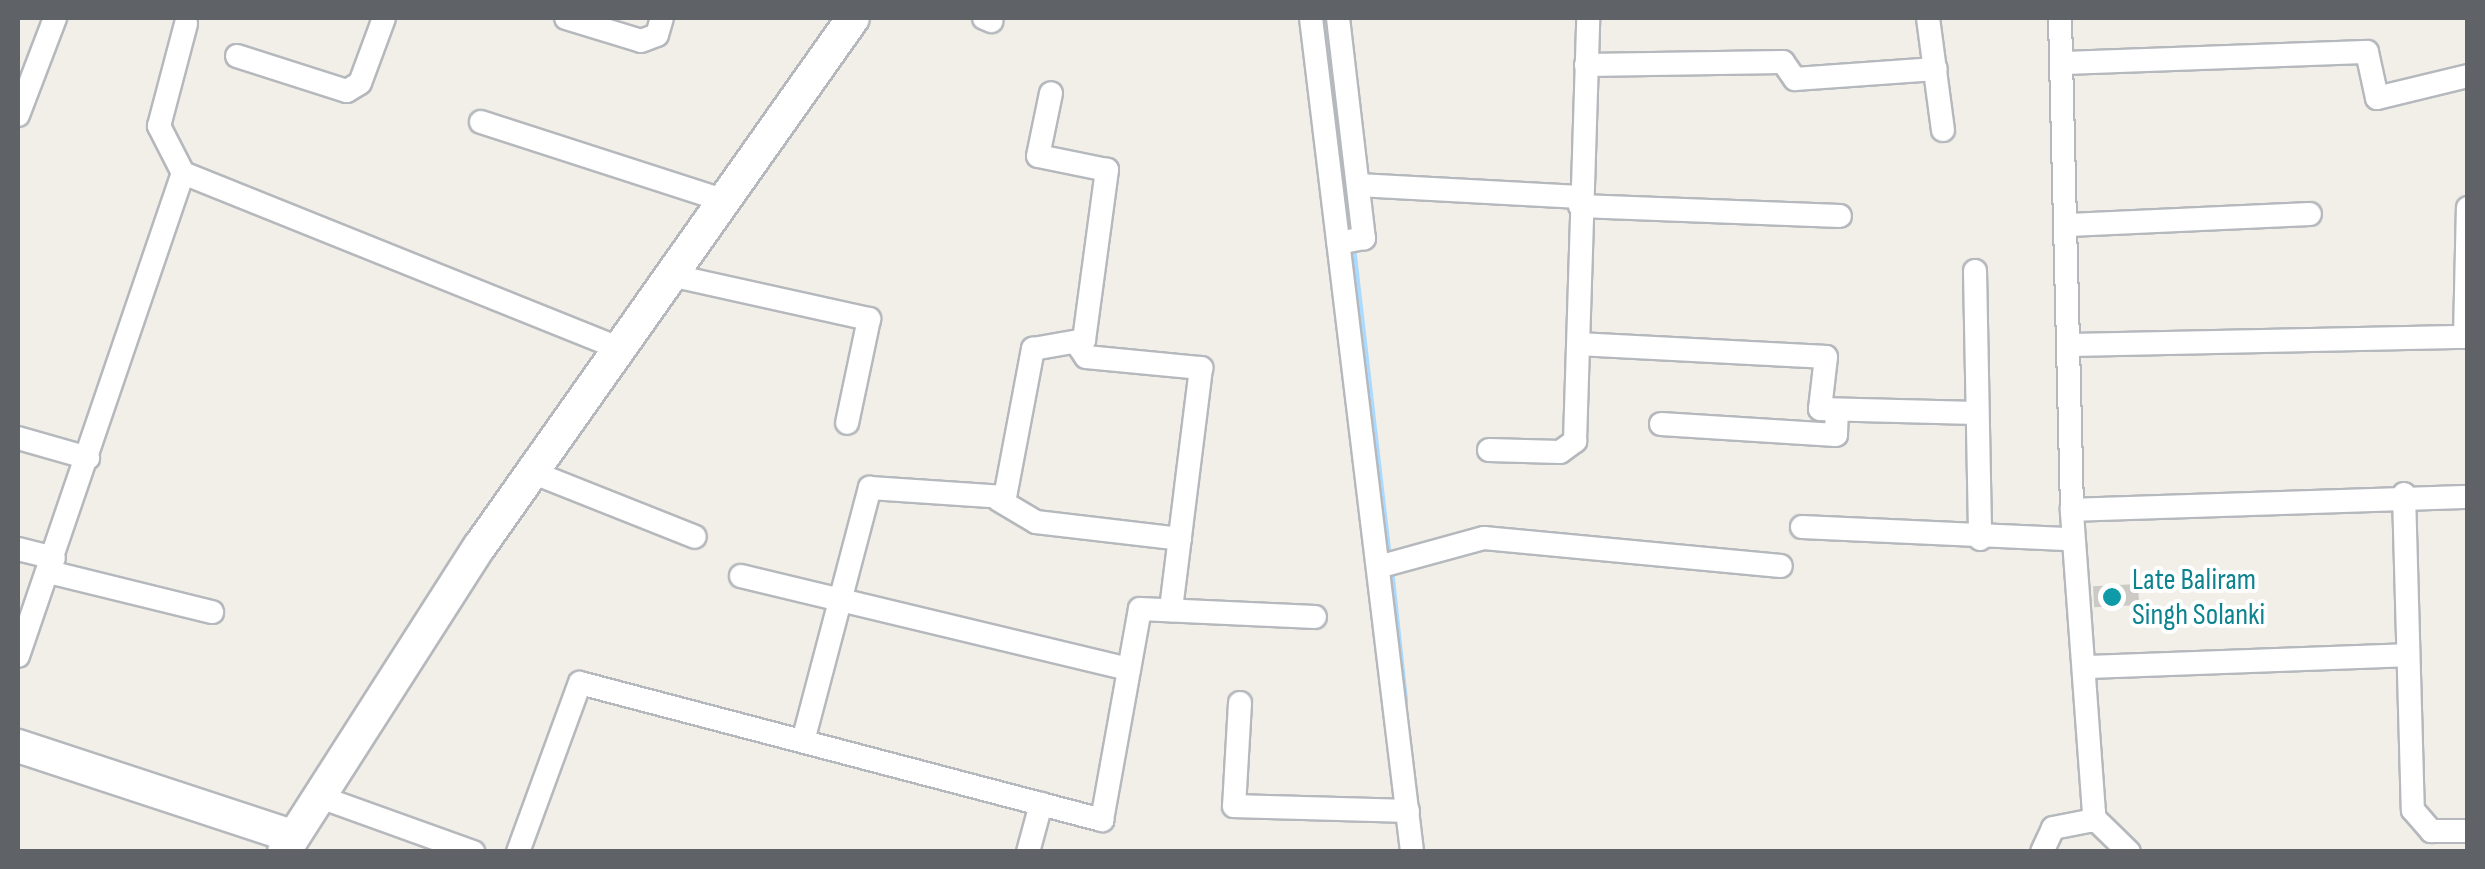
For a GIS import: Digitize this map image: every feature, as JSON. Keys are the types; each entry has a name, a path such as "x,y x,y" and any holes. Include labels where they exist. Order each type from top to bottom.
{"street":[{"path":"18,115 55,18"},
{"path":"236,56 348,91 360,82 384,18"},
{"path":"566,18 642,42 657,34 662,18"},
{"path":"18,746 288,844 532,472 853,18"},
{"path":"1308,18 1348,242 1387,566 1412,852"},
{"path":"1338,18 1358,185 1348,242"},
{"path":"1489,450 1560,452 1574,440 1588,18"},
{"path":"1928,18 1944,130"},
{"path":"2060,18 2068,225 2072,538 2086,667 2093,817 2129,852"},
{"path":"186,24 159,126 183,173 619,348"},
{"path":"2062,63 2367,52 2377,98 2468,76"},
{"path":"1586,65 1783,62 1794,79 1936,69"},
{"path":"1051,93 1038,156 1107,170 1078,346 1086,357 1200,368 1172,610"},
{"path":"481,122 723,200"},
{"path":"18,656 183,173"},
{"path":"1358,185 1840,216"},
{"path":"2070,345 2466,337 2468,208"},
{"path":"2068,225 2310,214"},
{"path":"1975,271 1980,540"},
{"path":"670,275 869,318 847,423"},
{"path":"1579,344 1826,357 1820,409 1976,413"},
{"path":"999,500 1033,348 1078,346"},
{"path":"1661,424 1836,435 1837,411"},
{"path":"18,438 88,458"},
{"path":"532,472 695,537"},
{"path":"803,741 870,488 999,500 1036,522 1180,539"},
{"path":"2072,510 2404,494 2468,497"},
{"path":"2404,494 2416,818 2431,831 2468,831"},
{"path":"1802,527 1980,540 2072,538"},
{"path":"1387,566 1484,538 1781,566"},
{"path":"18,549 52,565 212,612"},
{"path":"741,576 1129,670"},
{"path":"518,852 580,683 1041,804 1105,817 1140,610 1314,617"},
{"path":"2086,667 2408,655"},
{"path":"1240,703 1234,806 1408,811"},
{"path":"320,797 472,852"},
{"path":"1028,852 1041,804"},
{"path":"2042,852 2053,828 2093,817"}],"building":[{"name":"Late Baliram Singh Solanki","path":"2138,584 2139,605 2094,607 2093,586"}],"waterway":[{"path":"1326,18 1352,234"},
{"path":"1353,247 1389,557"},
{"path":"1391,569 1405,701"}],"place":[{"name":"Late Baliram Singh Solanki","path":"2112,597"}]}
